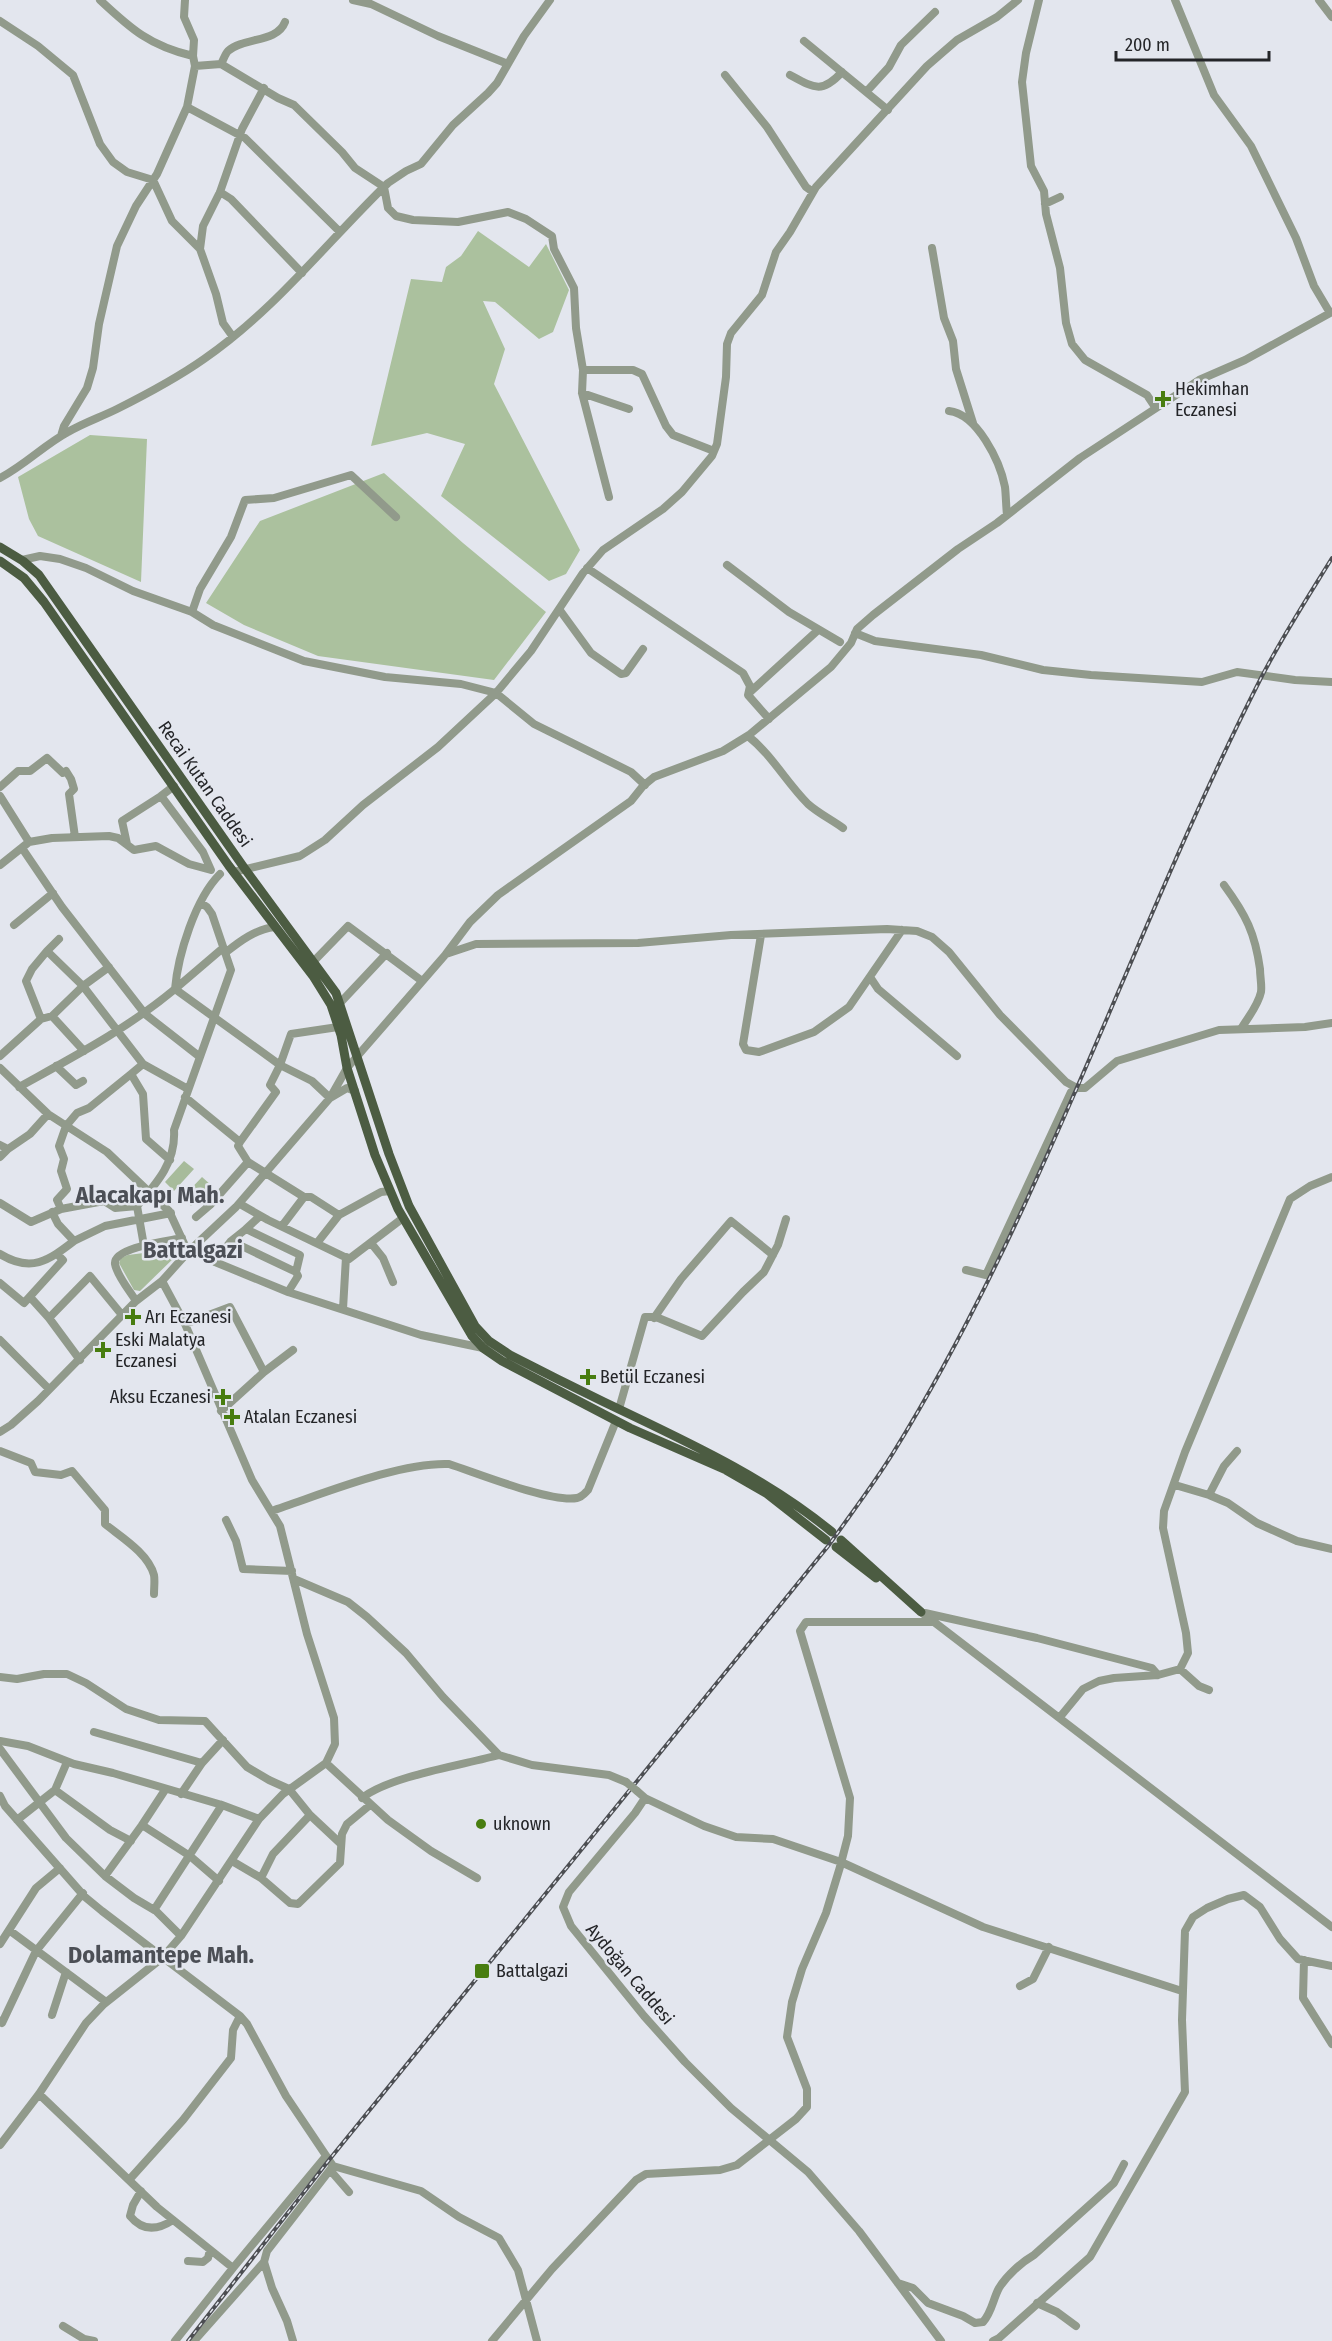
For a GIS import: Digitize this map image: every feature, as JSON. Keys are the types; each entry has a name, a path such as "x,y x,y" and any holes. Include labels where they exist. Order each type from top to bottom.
{"main road":[{"name":"Recai Kutan Caddesi","path":"0,547 22,560 39,575 245,869 336,993 389,1154 409,1206 486,1344"},
{"name":"Recai Kutan Caddesi","path":"0,561 24,578 44,602 174,786 224,872 275,927 313,976 331,1005 347,1068 375,1155 390,1191 466,1328 486,1344"},
{"path":"486,1344 762,1482 793,1502 829,1536 766,1493 726,1470 616,1420 502,1361 486,1344"},
{"path":"838,1544 921,1612"}],"street":[{"path":"100,0 153,44 193,56"},
{"path":"60,437 64,426 87,388 93,368 99,324 117,246 136,206 153,180 187,106 195,66 194,40 184,16 184,0"},
{"path":"353,0 371,3 438,36 508,64"},
{"path":"0,478 67,432 136,400 173,379 233,337 272,304 384,187 406,171 421,164 453,125 488,93 550,0"},
{"path":"0,865 29,842 75,837 109,836 118,838 134,850 156,846 189,864 224,872 300,856 325,840 363,805 438,747 496,693 531,651 587,568 603,550 663,509 682,492 714,451 722,419 727,344 737,325 762,295 776,252 813,192 927,66 957,40 997,17 1018,0"},
{"path":"1039,0 1026,53 1022,82 1031,166 1044,192 1050,231 1060,268 1066,323 1072,344 1085,360 1147,395 1155,407"},
{"path":"0,1432 11,1425 80,1360 136,1301 162,1281 188,1252 240,1204 330,1098 347,1068 446,954 470,922 498,895 631,801 654,777 723,751 748,736 831,667 851,643 855,633 873,615 1080,458 1199,380 1245,360 1331,313 1314,286 1296,238 1251,146 1214,95 1175,0"},
{"path":"1320,0 1332,17"},
{"path":"867,91 889,67 901,45 935,12"},
{"path":"0,21 38,46 72,75 100,144 112,162 127,172 153,180 172,222 200,249 216,294 223,323 233,337"},
{"path":"221,64 228,51 254,38 272,35 282,29 285,22"},
{"path":"804,41 888,110"},
{"path":"195,66 221,64 294,105 355,168 384,187 388,208 396,216 413,220 458,222 508,212 526,219 552,236 554,249 574,288 576,328 583,370 582,393 609,497"},
{"path":"790,75 814,88 831,84 842,72"},
{"path":"725,75 767,126 806,187 813,192"},
{"path":"200,249 203,226 220,192 240,134 264,88"},
{"path":"187,106 240,134 340,232"},
{"path":"220,192 231,199 302,273"},
{"path":"1045,204 1060,197"},
{"path":"932,248 944,318 953,341 956,369 973,423 998,463 1005,486 1007,515"},
{"path":"583,370 633,370 642,374 666,426 673,435 714,451"},
{"path":"582,393 629,409"},
{"path":"949,411 962,414 973,423"},
{"path":"192,612 200,589 231,537 245,500 274,498 351,475 396,517"},
{"path":"22,560 40,556 60,559 86,568 134,591 192,612 213,626 304,661 385,677 461,684 496,693 534,724 631,772 645,785"},
{"path":"727,564 817,630 840,642"},
{"path":"587,568 743,673 750,686 749,693 769,719"},
{"path":"559,609 591,653 621,674 626,673 644,650"},
{"path":"749,693 817,630"},
{"path":"855,633 875,641 981,655 1043,670 1091,675 1202,682 1237,672 1295,680 1332,682"},
{"path":"748,736 771,757 792,787 810,806 843,828"},
{"path":"0,787 18,771 30,771 47,758 63,773 66,771 71,779 74,789 69,794 75,837"},
{"path":"128,845 122,821 174,786"},
{"path":"0,796 29,842"},
{"path":"161,796 202,852 211,870"},
{"path":"22,848 53,893 145,1014 200,1057"},
{"path":"175,989 177,966 190,925 206,892 224,872"},
{"path":"1224,885 1237,903 1254,936 1260,976 1259,998 1241,1029"},
{"path":"14,925 53,893"},
{"path":"0,1203 24,1220 31,1222 61,1209 104,1201 115,1208 137,1206 167,1168 174,1140 174,1130 186,1093 231,976 212,914 207,906 201,903"},
{"path":"313,962 348,926 422,981"},
{"path":"19,1087 145,1014 239,941 260,930 275,927"},
{"path":"446,954 476,944 638,943 731,935 888,928 917,931 932,937 949,952 1000,1015 1066,1082 1077,1088 1085,1088 1117,1061 1219,1030 1305,1027 1332,1023"},
{"path":"761,935 743,1044 746,1050 759,1052 814,1032 849,1007 902,930"},
{"path":"41,1019 26,981 32,969 59,939"},
{"path":"47,951 83,986 143,1064 186,1093 240,1142"},
{"path":"340,1003 387,953"},
{"path":"0,1056 41,1019 52,1016 83,986 109,967"},
{"path":"870,977 878,989 957,1056"},
{"path":"175,989 280,1065 312,1081 330,1098"},
{"path":"52,1016 84,1051"},
{"path":"338,1027 291,1034 270,1085 276,1092 238,1146 248,1162 304,1197 311,1197 339,1215"},
{"path":"61,1209 57,1200 67,1189 61,1171 64,1163 59,1146 66,1126 77,1113 89,1108 143,1064"},
{"path":"56,1066 76,1086 83,1081"},
{"path":"0,1068 48,1114 107,1152 171,1213 188,1252"},
{"path":"131,1074 144,1094 146,1139 170,1160"},
{"path":"330,1098 347,1088 355,1091"},
{"path":"966,1270 986,1275 1071,1092 1077,1088"},
{"path":"0,1157 30,1134 48,1114"},
{"path":"0,1145 8,1149"},
{"path":"196,1217 210,1205 248,1162"},
{"path":"1060,1717 1083,1689 1099,1681 1158,1675 1180,1669 1188,1653 1186,1633 1163,1528 1164,1511 1185,1452 1290,1199 1310,1186 1332,1177"},
{"path":"317,1243 339,1215 381,1192 390,1191"},
{"path":"282,1226 304,1197"},
{"path":"240,1204 349,1259 403,1218"},
{"path":"137,1206 144,1246"},
{"path":"52,1212 58,1224 74,1241"},
{"path":"0,1254 14,1263 35,1264 49,1260 74,1241 105,1226 171,1213"},
{"path":"215,1262 231,1241 260,1216"},
{"path":"619,1409 645,1317 656,1317 702,1335 764,1272 786,1219"},
{"path":"656,1317 681,1279 732,1221 773,1255"},
{"path":"246,1229 300,1255 296,1272 298,1276 288,1292"},
{"path":"136,1301 117,1268 115,1260 122,1252 182,1238"},
{"path":"231,1241 296,1272"},
{"path":"371,1243 383,1258 393,1282"},
{"path":"188,1252 198,1251 215,1262 288,1292 421,1335 486,1344"},
{"path":"0,1283 24,1303 63,1260 57,1254"},
{"path":"343,1309 346,1257"},
{"path":"49,1318 90,1276 122,1315"},
{"path":"0,2145 39,2094 86,2023 106,2002 162,1958 181,1936 259,1819 289,1789 326,1763 335,1744 334,1718 307,1634 280,1526 252,1480 185,1324 162,1281"},
{"path":"30,1297 49,1318 80,1360"},
{"path":"185,1324 230,1306 264,1372"},
{"path":"0,1340 49,1389"},
{"path":"221,1411 292,1350"},
{"path":"271,1511 373,1478 433,1463 449,1464 548,1496 565,1499 580,1498 588,1490 616,1420"},
{"path":"0,1450 31,1463 35,1472 61,1475 72,1472 105,1510 105,1524 130,1541 154,1574 154,1594"},
{"path":"1209,1495 1224,1466 1237,1451"},
{"path":"1175,1485 1228,1503 1257,1523 1297,1541 1332,1549"},
{"path":"226,1520 236,1541 243,1569 293,1575 348,1602 406,1653 442,1697 499,1755 531,1766 609,1776 626,1782 645,1798 704,1826 736,1837 773,1839 841,1862 983,1927 1182,1991"},
{"path":"921,1612 1037,1638 1152,1668 1158,1675"},
{"path":"921,1612 1332,1927"},
{"path":"492,2341 552,2269 636,2180 646,2174 720,2169 737,2165 796,2119 807,2107 807,2089 787,2037 792,2002 802,1969 826,1912 848,1836 850,1798 800,1631 806,1622 935,1623"},
{"path":"1180,1669 1199,1686 1209,1690"},
{"path":"0,1677 17,1679 44,1674 67,1674 86,1683 126,1709 159,1720 205,1721 247,1767 289,1789 310,1815 341,1844"},
{"path":"94,1732 202,1762"},
{"path":"181,1794 202,1762 222,1740"},
{"path":"0,1741 28,1746 67,1762 222,1805 259,1819"},
{"path":"0,1749 66,1838 105,1875 134,1898 154,1910 181,1936"},
{"path":"362,1798 372,1790 424,1773 499,1755"},
{"path":"17,1820 55,1790 67,1762"},
{"path":"326,1763 370,1805 431,1851 477,1878"},
{"path":"55,1790 90,1816 130,1841"},
{"path":"105,1875 165,1790"},
{"path":"0,1796 17,1820 102,1911 240,2016 247,2024 286,2096 349,2192"},
{"name":"Aydoğan Caddesi","path":"645,1798 569,1892 563,1907 571,1926 651,2024 731,2108 808,2172 859,2231 941,2341"},
{"path":"154,1910 222,1805"},
{"path":"232,1861 261,1878 290,1903 298,1904 340,1863 342,1834 347,1824 370,1805"},
{"path":"261,1878 273,1854 310,1815"},
{"path":"142,1825 190,1856 219,1881"},
{"path":"0,1944 36,1888 60,1868"},
{"path":"0,2021 2,2023 36,1951 83,1893"},
{"path":"993,2341 1090,2257 1185,2092 1182,1991 1185,1931 1193,1917 1228,1899 1244,1895 1260,1906 1280,1940 1298,1959 1332,1966"},
{"path":"9,1930 106,2002"},
{"path":"1020,1986 1033,1979 1049,1947"},
{"path":"1304,1960 1303,1998 1332,2044"},
{"path":"52,2015 66,1972"},
{"path":"129,2180 183,2120 231,2058 233,2030 240,2016"},
{"path":"39,2094 141,2192 233,2268"},
{"path":"176,2341 326,2156"},
{"path":"897,2282 912,2288 928,2303 975,2323 983,2322 989,2315 999,2288 1023,2262 1034,2255 1114,2183 1124,2164"},
{"path":"332,2168 421,2191 459,2217 499,2238 518,2270 537,2341"},
{"path":"194,2341 264,2262 267,2251 332,2168"},
{"path":"141,2192 133,2205 130,2216 134,2222 146,2227 162,2228 173,2220"},
{"path":"188,2261 203,2262 208,2258 210,2250"},
{"path":"264,2262 293,2341"},
{"path":"1037,2303 1057,2312 1076,2326"},
{"path":"63,2326 84,2339 94,2341"}],"green space":[{"path":"478,231 529,267 546,244 569,290 553,332 539,339 495,302 483,301 505,349 494,384 580,550 566,574 549,581 441,496 465,444 427,433 371,446 411,279 442,282 446,267 461,256"},
{"path":"90,435 147,439 141,582 38,536 29,519 18,477"},
{"path":"384,473 546,612 494,680 318,656 244,625 206,603 260,521"},
{"path":"184,1161 194,1169 174,1191 165,1182"},
{"path":"202,1177 211,1185 191,1206 182,1198"},
{"path":"175,1249 178,1254 140,1291 134,1290 119,1263 121,1258 128,1255"}],"railway":[{"path":"188,2341 329,2160 829,1545 893,1453 947,1361 996,1265 1085,1070 1214,774 1261,678 1295,617 1332,558"}],"place":[{"name":"Hekimhan Eczanesi","path":"1163,399"},
{"name":"Arı Eczanesi","path":"133,1317"},
{"name":"Eski Malatya Eczanesi","path":"103,1350"},
{"name":"Betül Eczanesi","path":"588,1377"},
{"name":"Aksu Eczanesi","path":"223,1397"},
{"name":"Atalan Eczanesi","path":"232,1417"},
{"name":"uknown","path":"481,1824"},
{"name":"Battalgazi","path":"482,1971"}],"district":[{"name":"Alacakapı Mah.","path":"150,1195"},
{"name":"Battalgazi","path":"193,1250"},
{"name":"Dolamantepe Mah.","path":"161,1955"}]}
